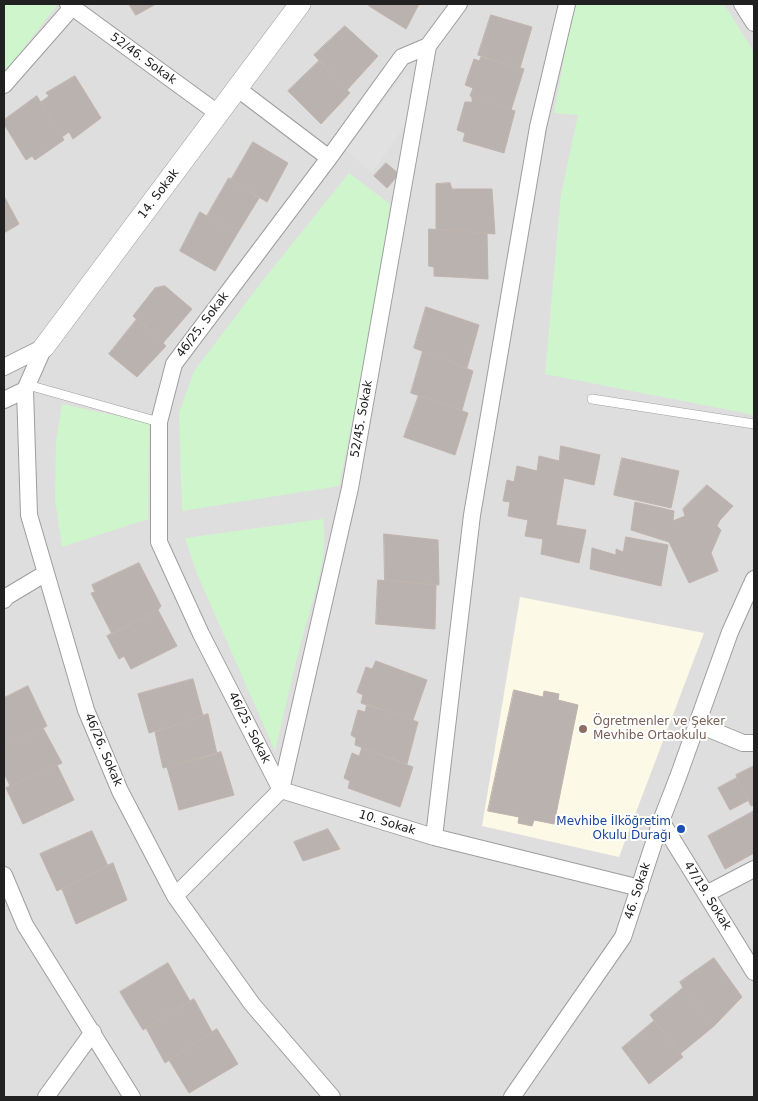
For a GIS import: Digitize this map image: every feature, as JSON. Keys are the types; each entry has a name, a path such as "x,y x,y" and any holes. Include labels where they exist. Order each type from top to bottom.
{"street":[{"name":"14. Sokak","path":"4,367 44,347 300,4"},
{"name":"46/25. Sokak","path":"281,790 201,634 159,542 160,422 174,364 329,158 402,57 428,46 460,4"},
{"path":"434,837 472,515 538,127 567,4"},
{"path":"4,85 72,5"},
{"name":"52/46. Sokak","path":"72,5 219,114"},
{"name":"52/45. Sokak","path":"281,790 350,488 428,46"},
{"path":"238,88 329,158"},
{"name":"46/26. Sokak","path":"44,347 26,387 29,515 86,710 120,791 175,896 252,1004 332,1097"},
{"path":"4,400 26,387"},
{"path":"4,600 46,573"},
{"name":"46. Sokak","path":"512,1097 623,937 661,821 730,632 754,578"},
{"path":"697,724 743,743 754,743"},
{"path":"175,896 281,790"},
{"name":"10. Sokak","path":"281,790 434,837 640,888"},
{"name":"47/19. Sokak","path":"661,821 754,972"},
{"path":"706,894 754,870"},
{"path":"4,875 25,925 132,1097"},
{"path":"46,1097 93,1032"}],"lane":[{"path":"26,387 160,422"},
{"path":"592,399 754,424"}],"shaded area":[{"path":"4,4 754,4 754,1097 4,1097"},
{"path":"404,75 412,80 404,127 372,173 345,150"},
{"name":"Ögretmenler ve Şeker Mevhibe Ortaokulu","path":"520,597 704,633 619,857 482,826"}],"green space":[{"path":"4,4 58,4 4,73"},
{"path":"574,4 724,4 754,52 754,415 545,374 561,194 578,115 554,113"},
{"path":"349,173 390,204 377,297 339,486 182,511 179,413 194,371 264,279"},
{"path":"62,404 149,423 148,519 62,547 55,500 56,442"},
{"path":"323,519 324,550 322,565 275,751 197,574 185,538"}],"building":[{"path":"129,4 156,4 136,15"},
{"path":"370,4 419,4 406,29 369,6"},
{"path":"491,15 532,27 520,68 478,55"},
{"path":"345,26 378,56 347,90 314,55"},
{"path":"481,57 524,69 511,110 470,96 473,88 465,85 474,59 479,61"},
{"path":"319,61 350,93 321,124 288,91"},
{"path":"75,76 101,118 73,139 69,132 62,137 41,102 49,96 46,93"},
{"path":"37,96 64,140 35,160 32,156 26,160 4,124 4,120"},
{"path":"472,97 515,111 504,153 463,141 465,133 457,130 465,102 472,102"},
{"path":"253,142 288,163 267,202 231,180"},
{"path":"386,163 399,174 387,188 374,176"},
{"path":"229,178 259,198 237,234 207,216"},
{"path":"450,183 452,189 492,189 495,234 436,229 436,184"},
{"path":"4,196 19,224 4,233"},
{"path":"200,212 237,234 215,271 180,251"},
{"path":"429,229 487,233 488,279 434,276 434,267 429,266"},
{"path":"165,286 192,309 163,343 133,316 155,288"},
{"path":"426,307 479,325 467,368 414,348"},
{"path":"137,319 166,346 137,377 109,354"},
{"path":"423,351 473,371 462,410 411,393"},
{"path":"419,395 468,413 455,455 404,437"},
{"path":"561,446 600,455 594,485 564,478 556,525 586,530 579,563 541,554 543,539 525,536 528,520 508,516 510,502 503,501 507,480 514,482 517,466 537,471 539,456 559,461"},
{"path":"622,458 679,471 671,508 614,495"},
{"path":"707,485 733,506 717,526 721,530 711,553 718,571 689,583 669,542 631,530 635,502 674,511 673,521 685,516 683,509"},
{"path":"384,534 438,540 439,585 385,580"},
{"path":"626,537 668,545 661,586 590,569 592,548 616,555 616,549 623,552"},
{"path":"139,563 161,606 158,610 112,634 91,593 95,592 92,585"},
{"path":"378,580 436,585 435,629 376,624"},
{"path":"158,610 177,646 131,669 124,656 119,659 107,636"},
{"path":"376,661 427,680 413,720 361,703 363,695 357,692 366,667 372,669"},
{"path":"193,679 203,716 149,733 138,694"},
{"path":"28,686 47,726 4,747 4,698"},
{"name":"Ögretmenler ve Şeker Mevhibe Ortaokulu","path":"514,690 543,697 544,691 559,694 558,700 578,705 554,824 534,820 532,826 518,823 519,817 488,811"},
{"path":"367,704 418,722 407,764 355,745 356,738 351,735 358,710 365,712"},
{"path":"208,714 217,754 163,768 155,732"},
{"path":"43,728 62,763 10,786 4,773 4,747"},
{"path":"362,748 413,767 400,807 348,788 350,781 344,778 352,753 359,756"},
{"path":"221,752 234,795 179,810 167,767"},
{"path":"57,765 74,800 23,824 6,788"},
{"path":"754,766 754,805 751,806 736,775"},
{"path":"737,778 749,800 730,810 718,788"},
{"path":"754,811 754,853 725,869 708,836"},
{"path":"328,829 340,849 303,861 294,842"},
{"path":"92,831 108,866 57,891 40,854"},
{"path":"113,863 127,900 76,924 62,889"},
{"path":"714,958 742,997 714,1026 680,982"},
{"path":"168,963 190,1001 143,1030 120,992"},
{"path":"683,988 714,1026 680,1054 650,1015"},
{"path":"194,999 212,1032 165,1063 146,1028"},
{"path":"654,1021 683,1057 649,1084 622,1048"},
{"path":"217,1029 238,1064 189,1093 169,1060"}],"place":[{"name":"Ögretmenler ve Şeker Mevhibe Ortaokulu","path":"583,729"},
{"name":"Mevhibe İlköğretim Okulu Durağı","path":"681,829"}]}
